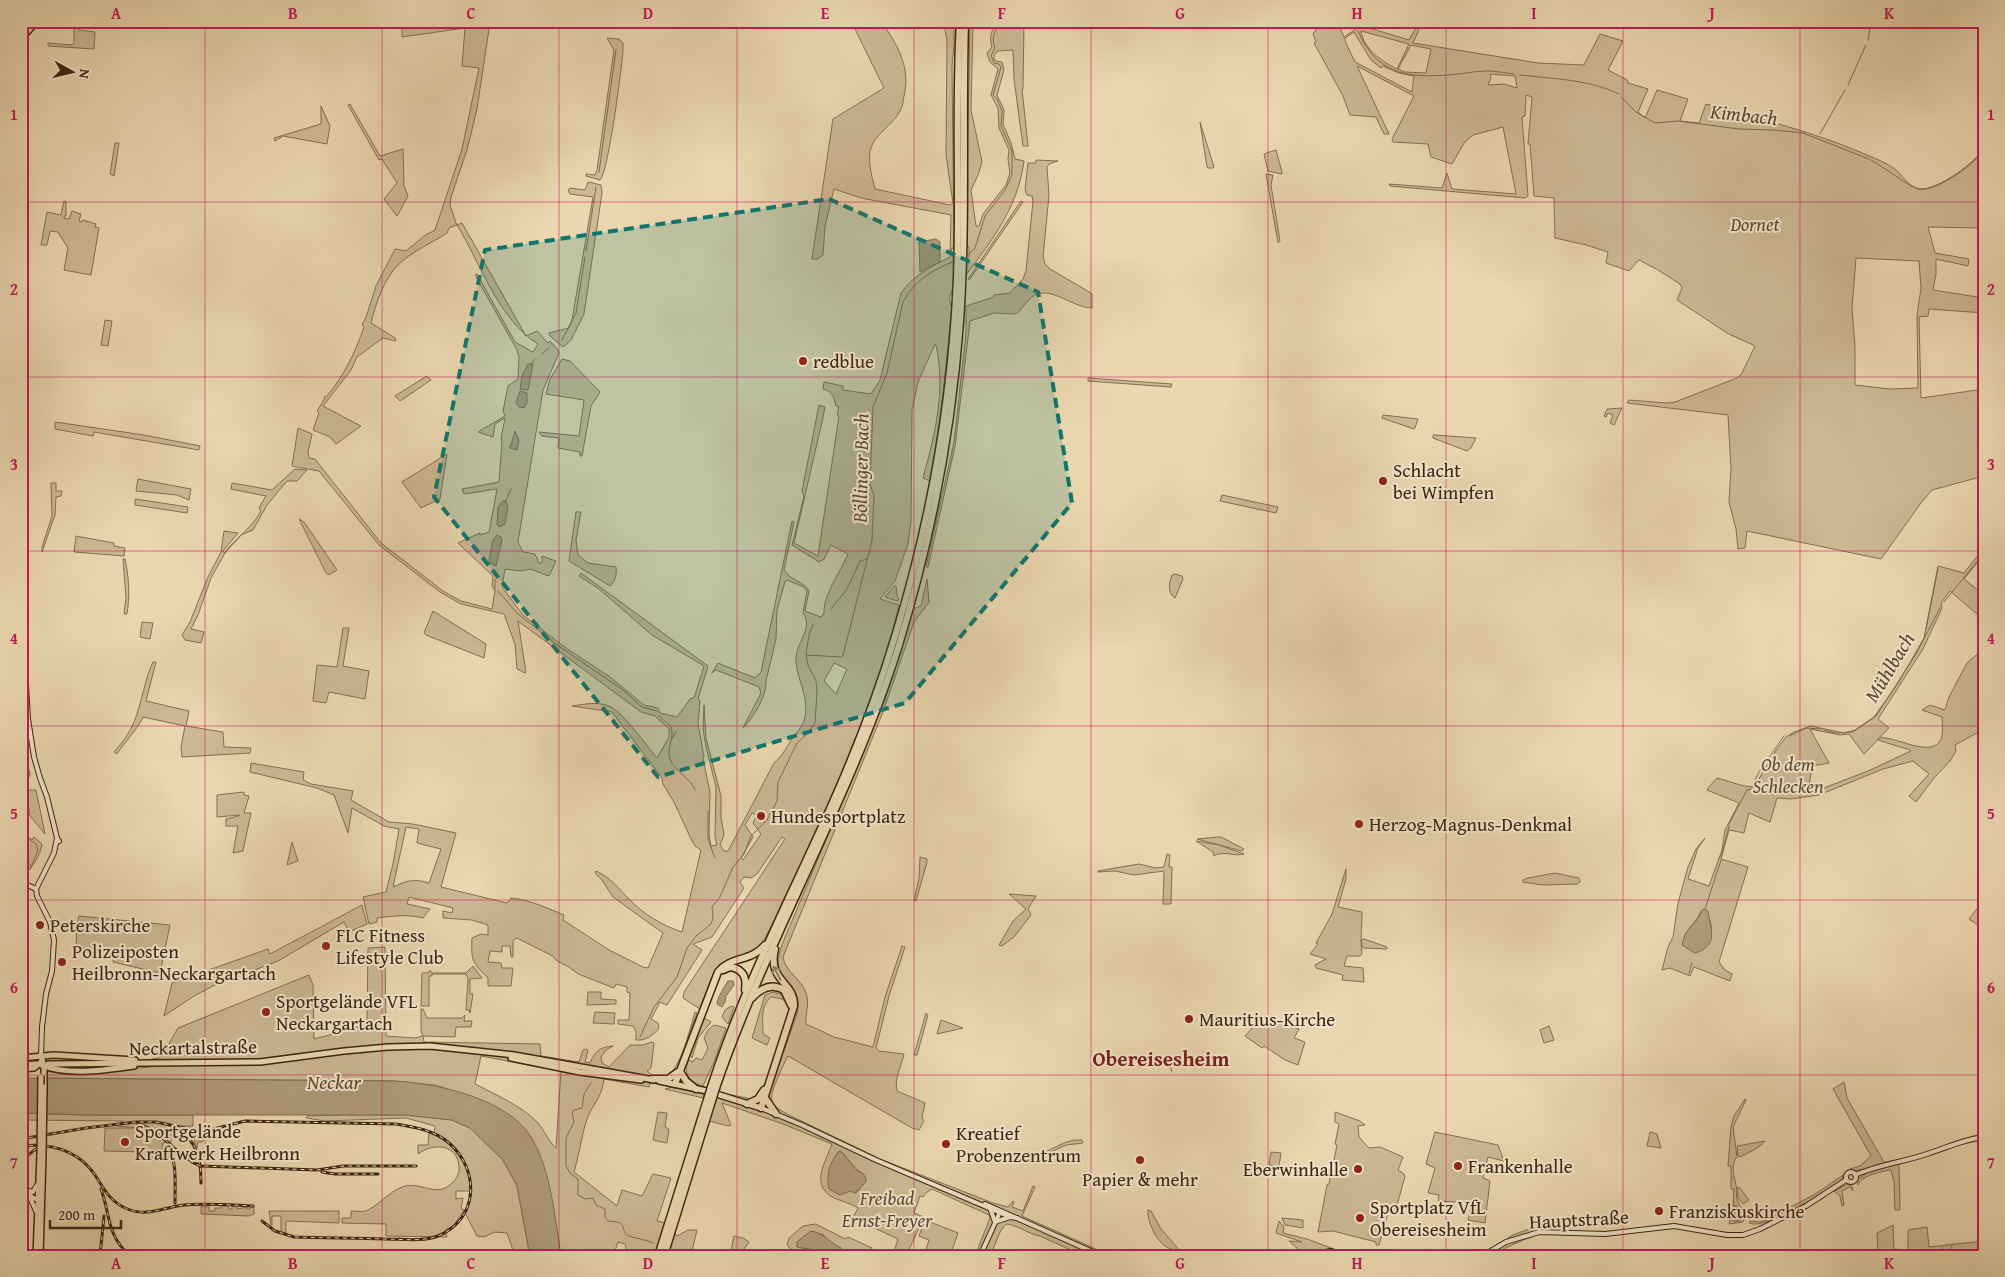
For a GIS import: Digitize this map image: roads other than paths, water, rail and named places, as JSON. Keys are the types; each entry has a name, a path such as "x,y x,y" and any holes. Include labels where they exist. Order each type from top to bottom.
{"highway":[{"path":"960,21 961,243"},
{"path":"736,1024 747,1005 862,749 886,682 931,522 953,394 961,243 965,21"},
{"path":"658,1256 745,996 859,741 907,605"},
{"path":"760,1108 764,1090 792,1015 794,1002 792,993 777,975 774,965 774,954 780,930"},
{"path":"703,1010 712,982 719,970 728,963 754,955 769,940"},
{"path":"677,1084 700,1017 718,976 727,968 738,969 744,975 746,981 745,996"},
{"path":"747,1005 762,989 774,987 784,990 790,999 791,1010 780,1049"},
{"path":"760,1108 765,1098 777,1057"},
{"path":"654,1080 668,1079 681,1071"},
{"path":"681,1071 686,1081 696,1089"},
{"path":"664,1256 713,1088"},
{"path":"747,1104 758,1099 764,1090"},
{"path":"765,1098 776,1114"}],"main road":[{"path":"21,39 37,21"},
{"path":"21,652 25,667 28,718 34,757 47,796 57,840 36,889 37,896 50,922 54,940 52,971 46,994 42,1027 44,1087 36,1256"},
{"path":"21,882 36,889"},
{"name":"Neckartalstraße","path":"21,1064 42,1062 260,1062 388,1047 438,1046 487,1052 539,1064 677,1084 760,1108"},
{"path":"21,1058 42,1062 87,1057 175,1062"},
{"path":"21,1070 34,1068 42,1062"},
{"path":"42,1062 53,1070"},
{"path":"44,1076 53,1070 107,1069 164,1063"},
{"path":"21,1070 35,1070 44,1076"},
{"path":"40,1256 38,1183 44,1076"},
{"path":"760,1108 876,1160 1000,1211 1102,1256"},
{"path":"1855,1175 1856,1179 1853,1182 1846,1180 1848,1173 1851,1172 1855,1175 1982,1137"},
{"name":"Hauptstraße","path":"1482,1256 1506,1242 1539,1232 1605,1234 1674,1226 1727,1235 1743,1235 1760,1229 1806,1206 1846,1180"},
{"path":"23,1187 29,1192 34,1192 38,1183"},
{"path":"23,1187 28,1193 37,1213"},
{"path":"28,1193 39,1200"},
{"path":"976,1201 1016,1218"},
{"path":"990,1208 995,1222"},
{"path":"980,1256 1000,1211"},
{"path":"995,1222 1010,1217"},
{"path":"1307,1256 1330,1252 1350,1256"}],"water":[{"path":"936,239 940,242 940,262 920,272 919,242"},
{"path":"528,364 533,364 528,390 520,389 522,376"},
{"path":"520,391 527,393 527,403 524,408 519,407 516,403"},
{"path":"515,431 519,440 517,450 510,448"},
{"path":"503,501 506,501 508,506 505,524 500,527 497,525 498,507"},
{"path":"497,535 502,540 496,566 490,563 489,560 493,540"},
{"path":"1703,909 1708,911 1712,936 1708,946 1695,953 1682,945 1685,934 1697,920"},
{"path":"728,981 733,981 734,985 726,996 722,1007 717,1004 721,992"},
{"name":"Neckar","path":"21,1078 393,1081 429,1085 469,1095 505,1112 520,1123 531,1137 538,1150 548,1179 561,1256 530,1256 517,1186 503,1160 470,1128 452,1120 406,1115 86,1115 21,1113"},
{"path":"839,1151 866,1178 866,1181 856,1193 850,1191 840,1195 829,1189 829,1169"},
{"path":"1734,1206 1737,1206 1743,1215 1740,1221 1736,1221 1732,1216"},
{"path":"811,1231 820,1234 841,1248 841,1256 820,1256 816,1250 797,1247 797,1242"}],"waterway":[{"name":"Böllinger Bach","path":"966,257 975,248 985,216 1005,190 1012,175 1012,151 1001,126 1002,111 997,99 993,95 1001,67 999,64 994,63 991,56 995,48 994,34 1001,21"},
{"name":"Kimbach","path":"1354,21 1356,28"},
{"path":"1868,40 1871,21"},
{"name":"Kimbach","path":"1358,31 1374,56 1384,65 1406,74 1433,76 1478,71 1514,74"},
{"path":"1848,85 1866,45"},
{"path":"599,172 616,50"},
{"name":"Kimbach","path":"1520,75 1583,82 1619,94"},
{"path":"1820,134 1845,90"},
{"name":"Kimbach","path":"1621,97 1636,112 1655,123 1678,121 1739,129 1803,133 1869,159"},
{"name":"Kimbach","path":"1871,160 1914,187 1925,189 1934,187 1964,170 1984,150"},
{"path":"586,251 596,187"},
{"path":"562,340 576,313 585,257"},
{"name":"Böllinger Bach","path":"640,1037 654,1007 677,977 687,948 696,936 711,924 713,918 712,907 720,897 733,867 744,854 751,836 767,820 777,801 778,782 797,743 815,723 816,681 808,665 806,655 842,657 843,655 872,541 874,495 870,485 873,407 887,373 903,302 918,282 939,268 955,261"},
{"path":"542,354 549,348"},
{"path":"531,364 535,359"},
{"path":"505,502 511,489"},
{"name":"Mühlbach","path":"1944,602 1980,558"},
{"name":"Böllinger Bach","path":"831,609 847,589 860,561 867,559"},
{"path":"1926,629 1938,569"},
{"path":"495,579 495,589"},
{"path":"498,591 518,614 560,647 623,690 642,707 657,711"},
{"name":"Mühlbach","path":"1824,730 1836,733 1853,732 1876,716 1916,654 1940,608"},
{"name":"Böllinger Bach","path":"806,654 813,624"},
{"path":"659,716 671,727 672,735 669,755 672,764 693,785 695,790"},
{"name":"Mühlbach","path":"1790,736 1806,728 1821,729"},
{"path":"672,739 676,731"},
{"name":"Mühlbach","path":"1753,784 1784,736"},
{"name":"Mühlbach","path":"1721,858 1730,822 1747,790 1751,789"},
{"path":"708,811 708,839 715,858"},
{"path":"21,833 36,844 38,850 31,868 21,877"},
{"path":"21,850 24,853 21,856"},
{"name":"Mühlbach","path":"1705,909 1721,860"},
{"path":"21,862 31,866"},
{"name":"Mühlbach","path":"1689,973 1692,963"},
{"path":"1169,1061 1172,1072"},
{"name":"Böllinger Bach","path":"591,1083 584,1094 582,1108 574,1110 572,1113 574,1122 566,1138 566,1166 570,1173 578,1179 578,1195 585,1199 593,1198 596,1205 605,1209 605,1217 608,1221 620,1223 627,1235 653,1243"},
{"path":"1947,1255 1953,1244"},
{"path":"1942,1247 1947,1256"},
{"name":"Böllinger Bach","path":"679,1251 685,1256"},
{"path":"1909,1256 1911,1252 1916,1256"}],"railway":[{"path":"21,1139 136,1122 156,1122 194,1130 210,1130 245,1121 396,1124 424,1130 437,1135 449,1143 459,1154 470,1180 471,1193 468,1206 461,1218 452,1228 432,1238 412,1240 294,1237 275,1231 262,1221"},
{"path":"138,1124 156,1132 184,1157 201,1166 317,1170 343,1166 416,1166"},
{"path":"176,1129 194,1145 199,1159 201,1183"},
{"path":"21,1162 43,1145"},
{"path":"21,1146 52,1147 80,1159 88,1166 107,1194 115,1202 133,1211 148,1212 193,1204 253,1206"},
{"path":"169,1147 174,1168 175,1203"},
{"path":"322,1172 335,1174 378,1174"},
{"path":"101,1189 113,1233 122,1248 130,1256"},
{"path":"100,1256 104,1216"}],"place":[{"name":"redblue","path":"803,361"},
{"name":"Schlacht bei Wimpfen","path":"1383,481"},
{"name":"Hundesportplatz","path":"761,816"},
{"name":"Herzog-Magnus-Denkmal","path":"1359,824"},
{"name":"Peterskirche","path":"40,925"},
{"name":"FLC Fitness Lifestyle Club","path":"326,946"},
{"name":"Polizeiposten Heilbronn-Neckargartach","path":"62,962"},
{"name":"Sportgelände VFL Neckargartach","path":"266,1012"},
{"name":"Mauritius-Kirche","path":"1189,1019"},
{"name":"Sportgelände Kraftwerk Heilbronn","path":"125,1142"},
{"name":"Kreatief Probenzentrum","path":"946,1144"},
{"name":"Papier & mehr","path":"1140,1160"},
{"name":"Frankenhalle","path":"1458,1166"},
{"name":"Eberwinhalle","path":"1358,1169"},
{"name":"Franziskuskirche","path":"1659,1211"},
{"name":"Sportplatz VfL Obereisesheim","path":"1360,1218"}],"district":[{"name":"Obereisesheim","path":"1161,1058"}],"park label":[{"name":"Dornet","path":"1755,224"},
{"name":"Ob dem Schlecken","path":"1788,775"},
{"name":"Freibad Ernst-Freyer","path":"887,1209"}]}
